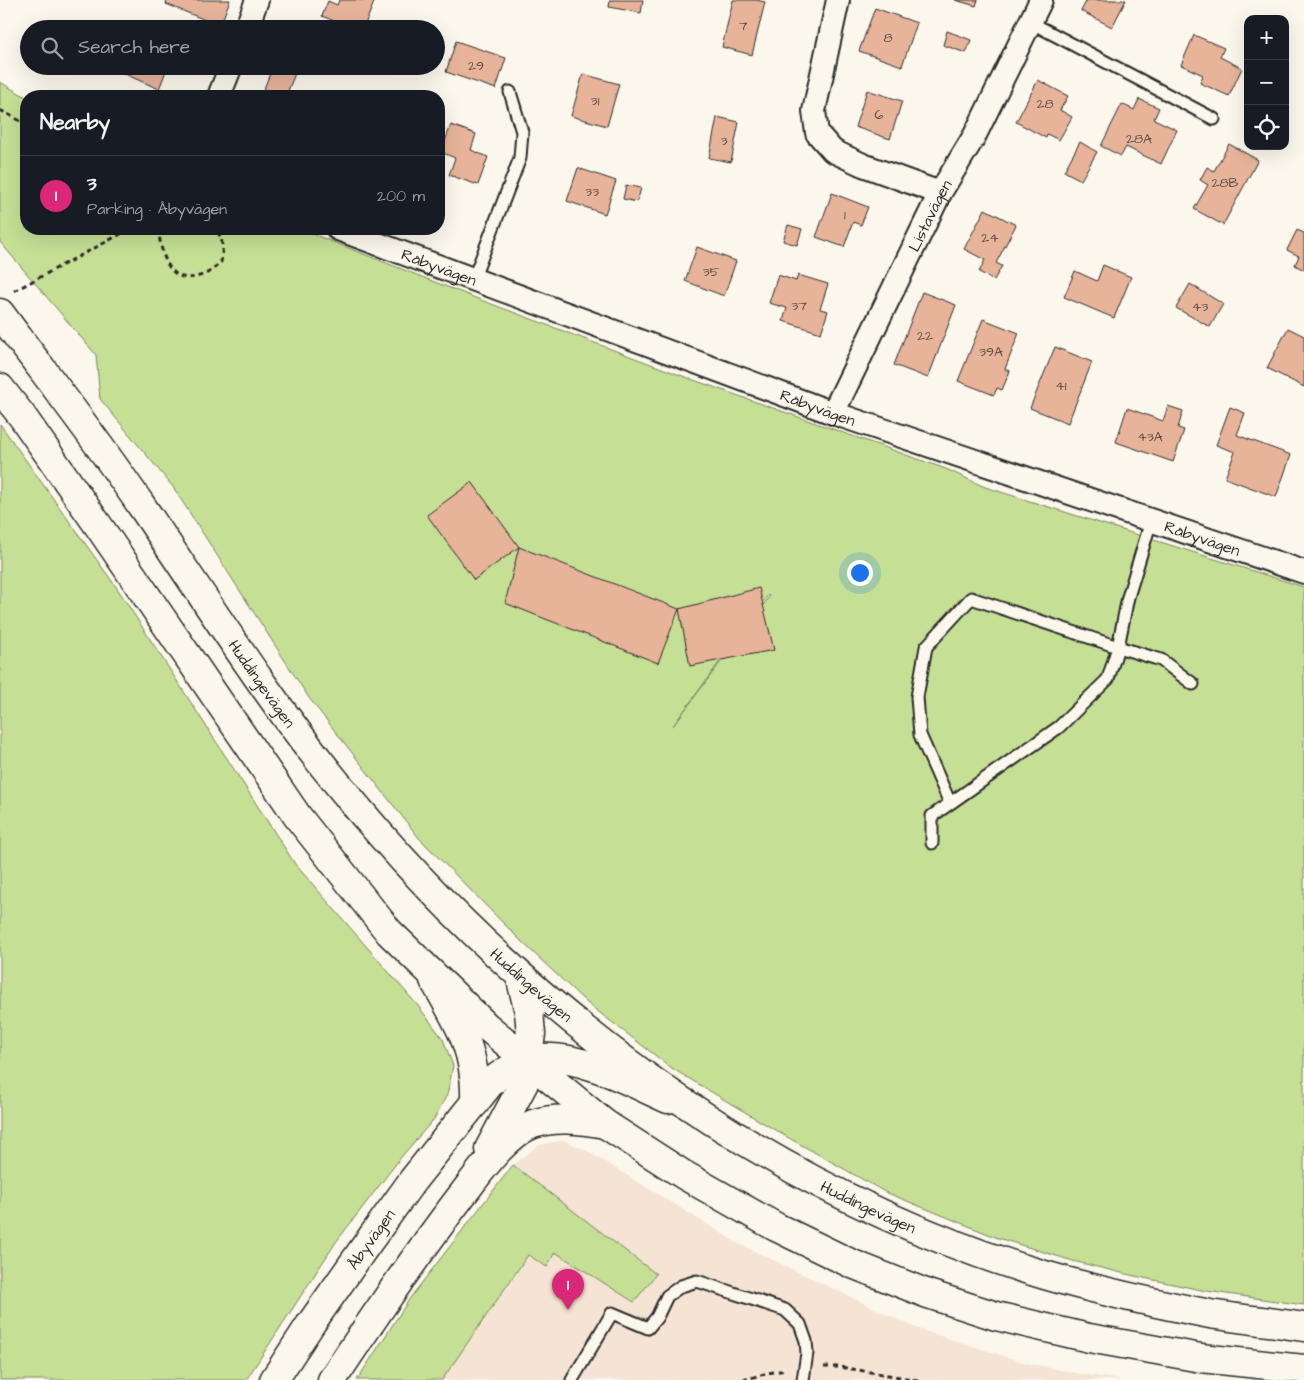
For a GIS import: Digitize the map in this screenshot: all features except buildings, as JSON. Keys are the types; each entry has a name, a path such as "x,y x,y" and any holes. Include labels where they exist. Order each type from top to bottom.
{"main road":[{"name":"Huddingevägen","path":"4,303 267,691 336,783 397,853 463,924 520,976 587,1032 695,1110 789,1167 869,1207 957,1245 1027,1269 1109,1292 1212,1314 1304,1326"},
{"path":"0,388 22,416 298,817 389,932 486,1026 527,1062 605,1124 684,1175 776,1227 850,1264 928,1294 996,1316 1089,1338 1201,1358 1304,1369"},
{"path":"431,974 464,1035 476,1081 474,1103"},
{"path":"466,1190 516,1101 524,1083 530,1026 529,1012 520,976"},
{"name":"Åbyvägen","path":"274,1380 310,1325 413,1180 491,1082 502,1073 541,1058 576,1061 602,1070 695,1110"},
{"path":"332,1380 401,1278 466,1190 500,1149 515,1135 533,1124 556,1120 577,1120 605,1124"}],"street":[{"path":"249,20 257,0"},
{"path":"838,0 814,111 817,134 833,151 863,165 940,193"},
{"name":"Listavägen","path":"833,412 940,193 974,135 1041,0"},
{"path":"221,90 227,75"},
{"name":"Råbyvägen","path":"354,235 833,412 1151,521 1302,566"}],"lane":[{"path":"1030,22 1214,119"},
{"path":"473,280 520,158 522,132 510,92"},
{"path":"932,843 932,816 1059,727 1108,679 1118,648 1128,597 1151,521"},
{"path":"950,803 920,735 917,697 926,647 971,598 1118,648 1161,660 1193,684"},
{"path":"572,1380 612,1313 648,1328 657,1317 667,1296 681,1286 697,1280 785,1310 800,1324 806,1341 807,1353 803,1380"}],"path":[{"path":"0,110 20,121"},
{"path":"4,303 120,235"},
{"path":"159,235 161,251 168,267 178,276 191,277 206,274 221,262 223,248 220,235"},
{"path":"743,1380 805,1366 840,1367 918,1380"}],"shaded area":[{"path":"563,1140 584,1149 739,1244 918,1329 1026,1363 1121,1380 357,1380 410,1298 513,1165 539,1145"}],"green space":[{"path":"0,82 20,94 20,235 315,235 688,378 946,469 985,487 1304,587 1304,1305 1206,1291 1073,1261 998,1238 885,1192 780,1133 673,1069 587,1003 522,942 419,838 309,698 173,487 100,399 96,355 0,242","holes":["768,595 769,597 673,726"]},
{"path":"0,424 119,591 295,864 419,1007 443,1039 453,1066 447,1095 434,1119 402,1156 336,1242 246,1380 0,1380"},
{"path":"513,1165 656,1274 634,1302 555,1252 547,1267 528,1255 442,1380 357,1380 410,1298"}],"place":[{"name":"3","path":"568,1310"}]}
